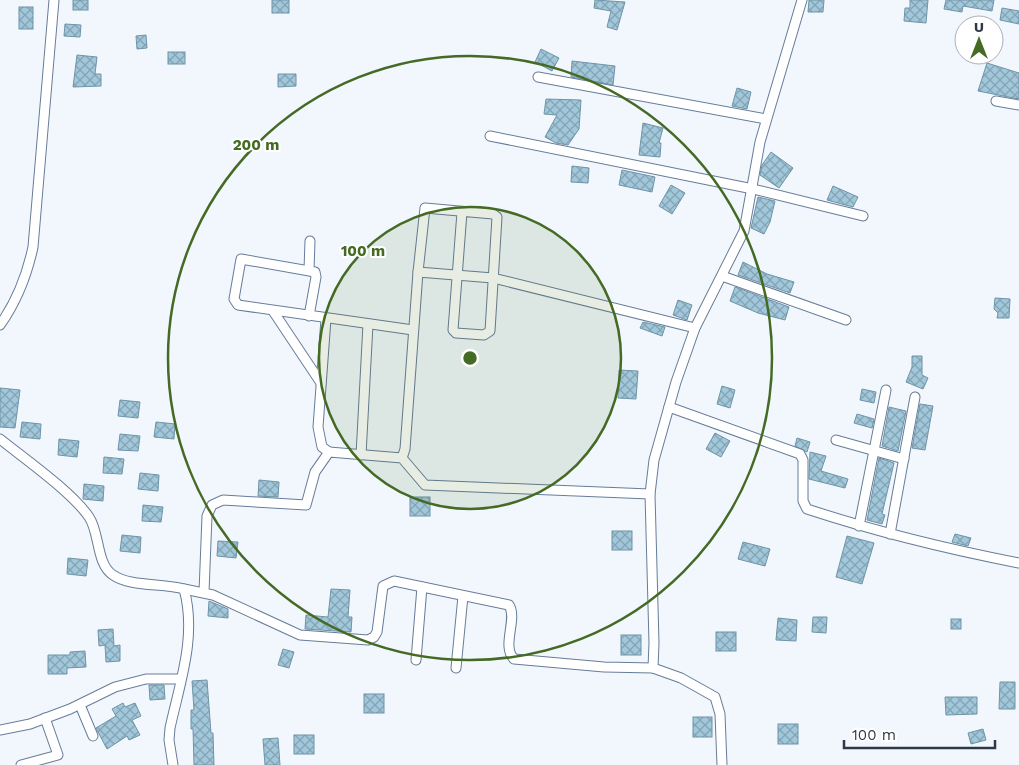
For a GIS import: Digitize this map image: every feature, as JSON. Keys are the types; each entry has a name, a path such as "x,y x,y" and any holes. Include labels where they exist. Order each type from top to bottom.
{"street":[{"path":"0,325 9,312 23,283 33,247 54,0"},
{"path":"653,668 650,494 654,460 694,328 744,231 760,142 802,0"},
{"path":"538,77 766,119"},
{"path":"996,101 1019,105"},
{"path":"490,136 753,189 863,216"},
{"path":"402,458 405,449 418,272 425,208 462,212 497,217 488,334 456,333 452,327 462,212"},
{"path":"309,270 310,242"},
{"path":"309,316 316,277 315,272 241,259 235,303 326,319 414,330"},
{"path":"418,272 493,278 694,328"},
{"path":"722,276 846,320"},
{"path":"273,311 321,383"},
{"path":"326,319 318,427 322,447 329,452 402,458 425,485 650,494"},
{"path":"361,455 368,324"},
{"path":"859,526 886,390"},
{"path":"890,534 915,398"},
{"path":"669,406 800,454 803,460 803,501 806,508 859,526 953,550 1019,563"},
{"path":"0,439 82,506 97,532 103,562 107,570 114,576 125,580 204,592 300,635 368,640 374,638 377,632 382,590 385,583 394,581 510,607 510,651 514,659 604,667 653,668 681,678 714,697 720,714 722,765"},
{"path":"836,440 904,459"},
{"path":"204,592 207,516 212,505 223,500 306,505 315,472 329,452"},
{"path":"416,660 422,586"},
{"path":"173,765 169,740 170,728 190,634 190,618 184,589"},
{"path":"456,668 463,596"},
{"path":"0,730 45,718 80,705 115,687 146,679 181,679"},
{"path":"80,705 93,736"},
{"path":"21,765 58,755 45,718"}],"building":[{"path":"73,0 88,0 88,10 73,10"},
{"path":"272,0 289,0 289,13 272,13"},
{"path":"595,0 625,2 617,30 607,27 611,11 594,8"},
{"path":"809,0 824,0 823,12 808,12"},
{"path":"910,0 928,0 926,23 904,21 905,8 910,8"},
{"path":"946,0 994,0 992,11 963,6 962,12 944,9"},
{"path":"19,7 33,7 33,29 19,29"},
{"path":"1002,8 1019,11 1019,24 1004,21 1004,15 1001,15"},
{"path":"65,24 81,25 80,37 64,36"},
{"path":"146,35 147,48 137,49 136,36"},
{"path":"541,49 559,58 552,71 535,62"},
{"path":"168,52 185,52 185,64 168,64"},
{"path":"77,55 97,57 95,74 101,74 101,86 73,87"},
{"path":"572,61 615,66 613,85 571,77"},
{"path":"986,65 993,65 1019,73 1019,99 978,91"},
{"path":"278,74 296,74 296,86 278,87"},
{"path":"737,88 751,92 747,109 732,106"},
{"path":"546,99 581,100 579,129 568,145 556,143 545,137 557,115 544,114"},
{"path":"643,123 663,128 659,143 661,143 660,157 639,155"},
{"path":"771,152 793,168 779,188 760,175 762,165"},
{"path":"572,166 589,168 588,183 571,182"},
{"path":"622,170 655,177 652,192 619,185"},
{"path":"671,185 685,193 672,214 659,206"},
{"path":"833,186 858,197 853,207 827,200"},
{"path":"758,197 775,201 770,222 764,234 751,228"},
{"path":"743,262 767,274 794,282 790,293 738,275"},
{"path":"735,287 789,307 785,320 758,313 730,301"},
{"path":"995,298 1010,299 1009,318 997,318 998,313 994,309"},
{"path":"678,300 692,305 687,320 673,315"},
{"path":"643,322 665,327 662,336 640,328"},
{"path":"912,356 922,356 922,375 928,378 923,389 906,382 912,367"},
{"path":"619,370 638,371 636,399 618,398"},
{"path":"722,386 735,390 730,408 717,404"},
{"path":"0,388 20,390 15,428 0,427"},
{"path":"862,389 876,392 874,403 860,400"},
{"path":"120,400 140,402 138,418 118,416"},
{"path":"920,404 933,406 925,450 912,448"},
{"path":"889,407 906,411 898,451 882,446"},
{"path":"857,414 874,419 872,428 854,423"},
{"path":"22,422 41,424 40,439 20,437"},
{"path":"156,422 175,424 174,439 154,437"},
{"path":"715,433 730,441 721,457 706,449"},
{"path":"120,434 140,436 138,451 118,450"},
{"path":"797,438 810,442 807,452 795,446"},
{"path":"59,439 79,441 77,457 58,455"},
{"path":"810,452 826,456 821,471 848,479 845,488 809,479"},
{"path":"104,457 124,459 122,474 103,473"},
{"path":"879,458 894,463 882,514 885,515 882,524 867,520"},
{"path":"140,473 159,475 158,491 138,489"},
{"path":"259,480 279,482 278,497 258,496"},
{"path":"84,484 104,486 103,501 83,499"},
{"path":"410,497 430,497 430,516 410,516"},
{"path":"143,505 163,507 161,522 142,521"},
{"path":"612,531 632,531 632,550 612,550"},
{"path":"955,534 971,538 968,546 952,542"},
{"path":"122,535 141,537 140,553 120,551"},
{"path":"847,536 874,543 862,584 836,577"},
{"path":"218,541 238,542 236,558 217,556"},
{"path":"743,542 770,549 765,566 738,559"},
{"path":"68,558 88,560 86,576 67,574"},
{"path":"331,589 350,590 348,617 352,617 351,632 305,629 306,615 328,617"},
{"path":"209,601 228,609 228,618 208,616"},
{"path":"813,617 827,617 826,633 812,632"},
{"path":"778,618 797,620 796,641 776,640"},
{"path":"951,619 961,619 961,629 951,629"},
{"path":"113,629 114,646 120,645 120,661 106,662 105,645 99,646 98,630"},
{"path":"716,632 736,632 736,651 716,651"},
{"path":"621,635 641,635 641,655 621,655"},
{"path":"283,649 294,652 289,668 278,665"},
{"path":"85,651 86,667 67,668 67,674 48,674 48,655 70,655 70,652"},
{"path":"207,680 211,733 213,733 214,765 194,765 193,729 191,729 191,710 194,710 192,681"},
{"path":"1000,682 1015,682 1015,709 999,709"},
{"path":"149,685 164,685 165,699 150,700"},
{"path":"364,694 384,694 384,713 364,713"},
{"path":"945,697 977,697 977,714 946,715"},
{"path":"123,703 125,707 135,703 141,716 132,720 140,735 129,740 127,736 107,749 96,728 116,716 112,709"},
{"path":"693,717 712,717 712,737 693,737"},
{"path":"778,724 798,724 798,744 778,744"},
{"path":"983,729 986,740 971,744 968,733"},
{"path":"294,735 314,735 314,754 294,754"},
{"path":"278,738 280,765 265,765 263,739"}]}
